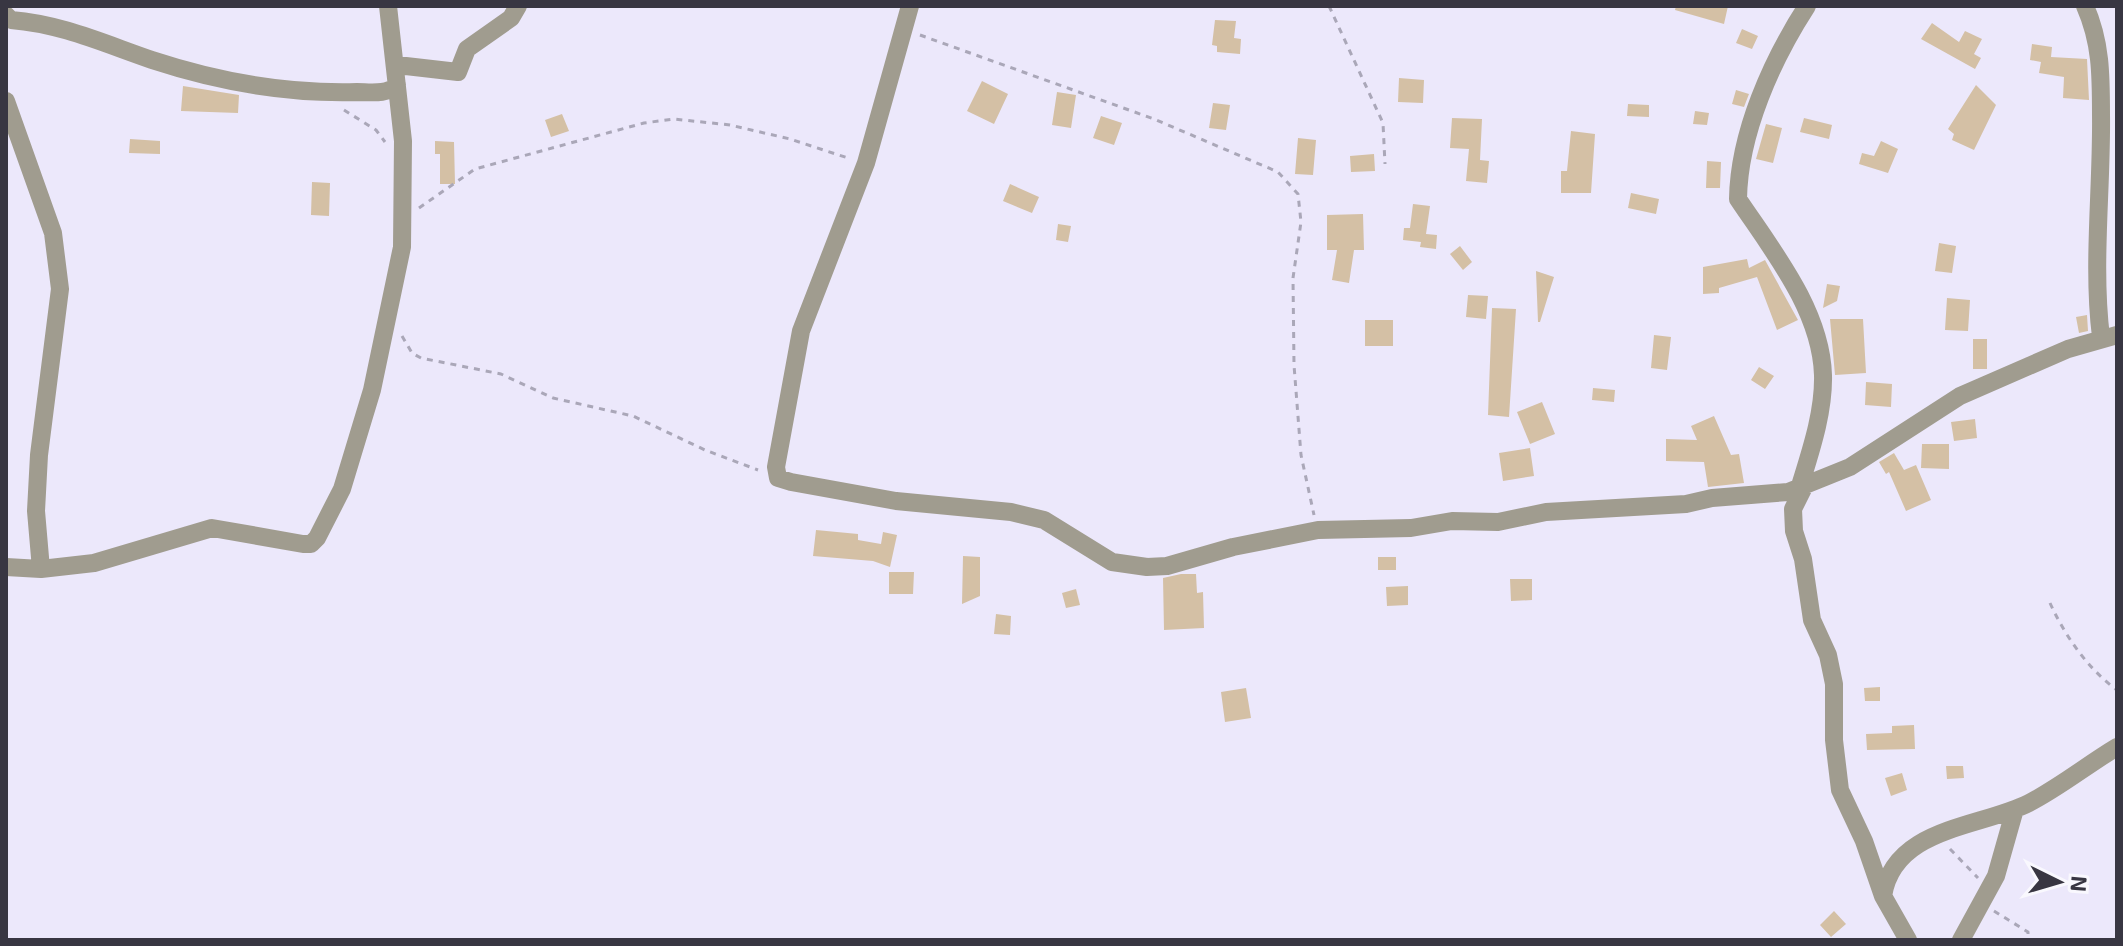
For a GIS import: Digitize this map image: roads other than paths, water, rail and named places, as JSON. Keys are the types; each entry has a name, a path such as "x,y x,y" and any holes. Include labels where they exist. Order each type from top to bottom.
{"street":[{"path":"6,567 41,569 112,559 208,528 303,544 315,542 342,489 372,390 390,310 404,216 397,65 388,6"},
{"path":"397,65 458,72 467,49 511,18 518,6"},
{"path":"910,6 866,163 801,331 776,467 778,478 896,501 987,508 1044,520 1094,553 1128,566 1167,566 1233,547 1318,530 1411,528 1452,521 1498,522 1546,512 1686,504 1801,488 1850,467 1960,396 2109,336 2098,308 2103,174 2100,49 2085,6"},
{"path":"1807,6 1763,94 1746,146 1738,199 1795,290 1820,351 1821,400 1801,488 1793,509 1794,531 1803,559 1812,620 1828,655 1834,684 1837,775 1883,896 1908,940"},
{"path":"6,21 71,30 148,59 243,86 328,92 386,91 397,85"},
{"path":"6,101 53,233 60,289 39,455 36,511 41,569"},
{"path":"1883,896 1891,868 1903,856 1938,834 2015,809 2047,794 2117,747"},
{"path":"1961,940 1991,888 2015,809"}]}
